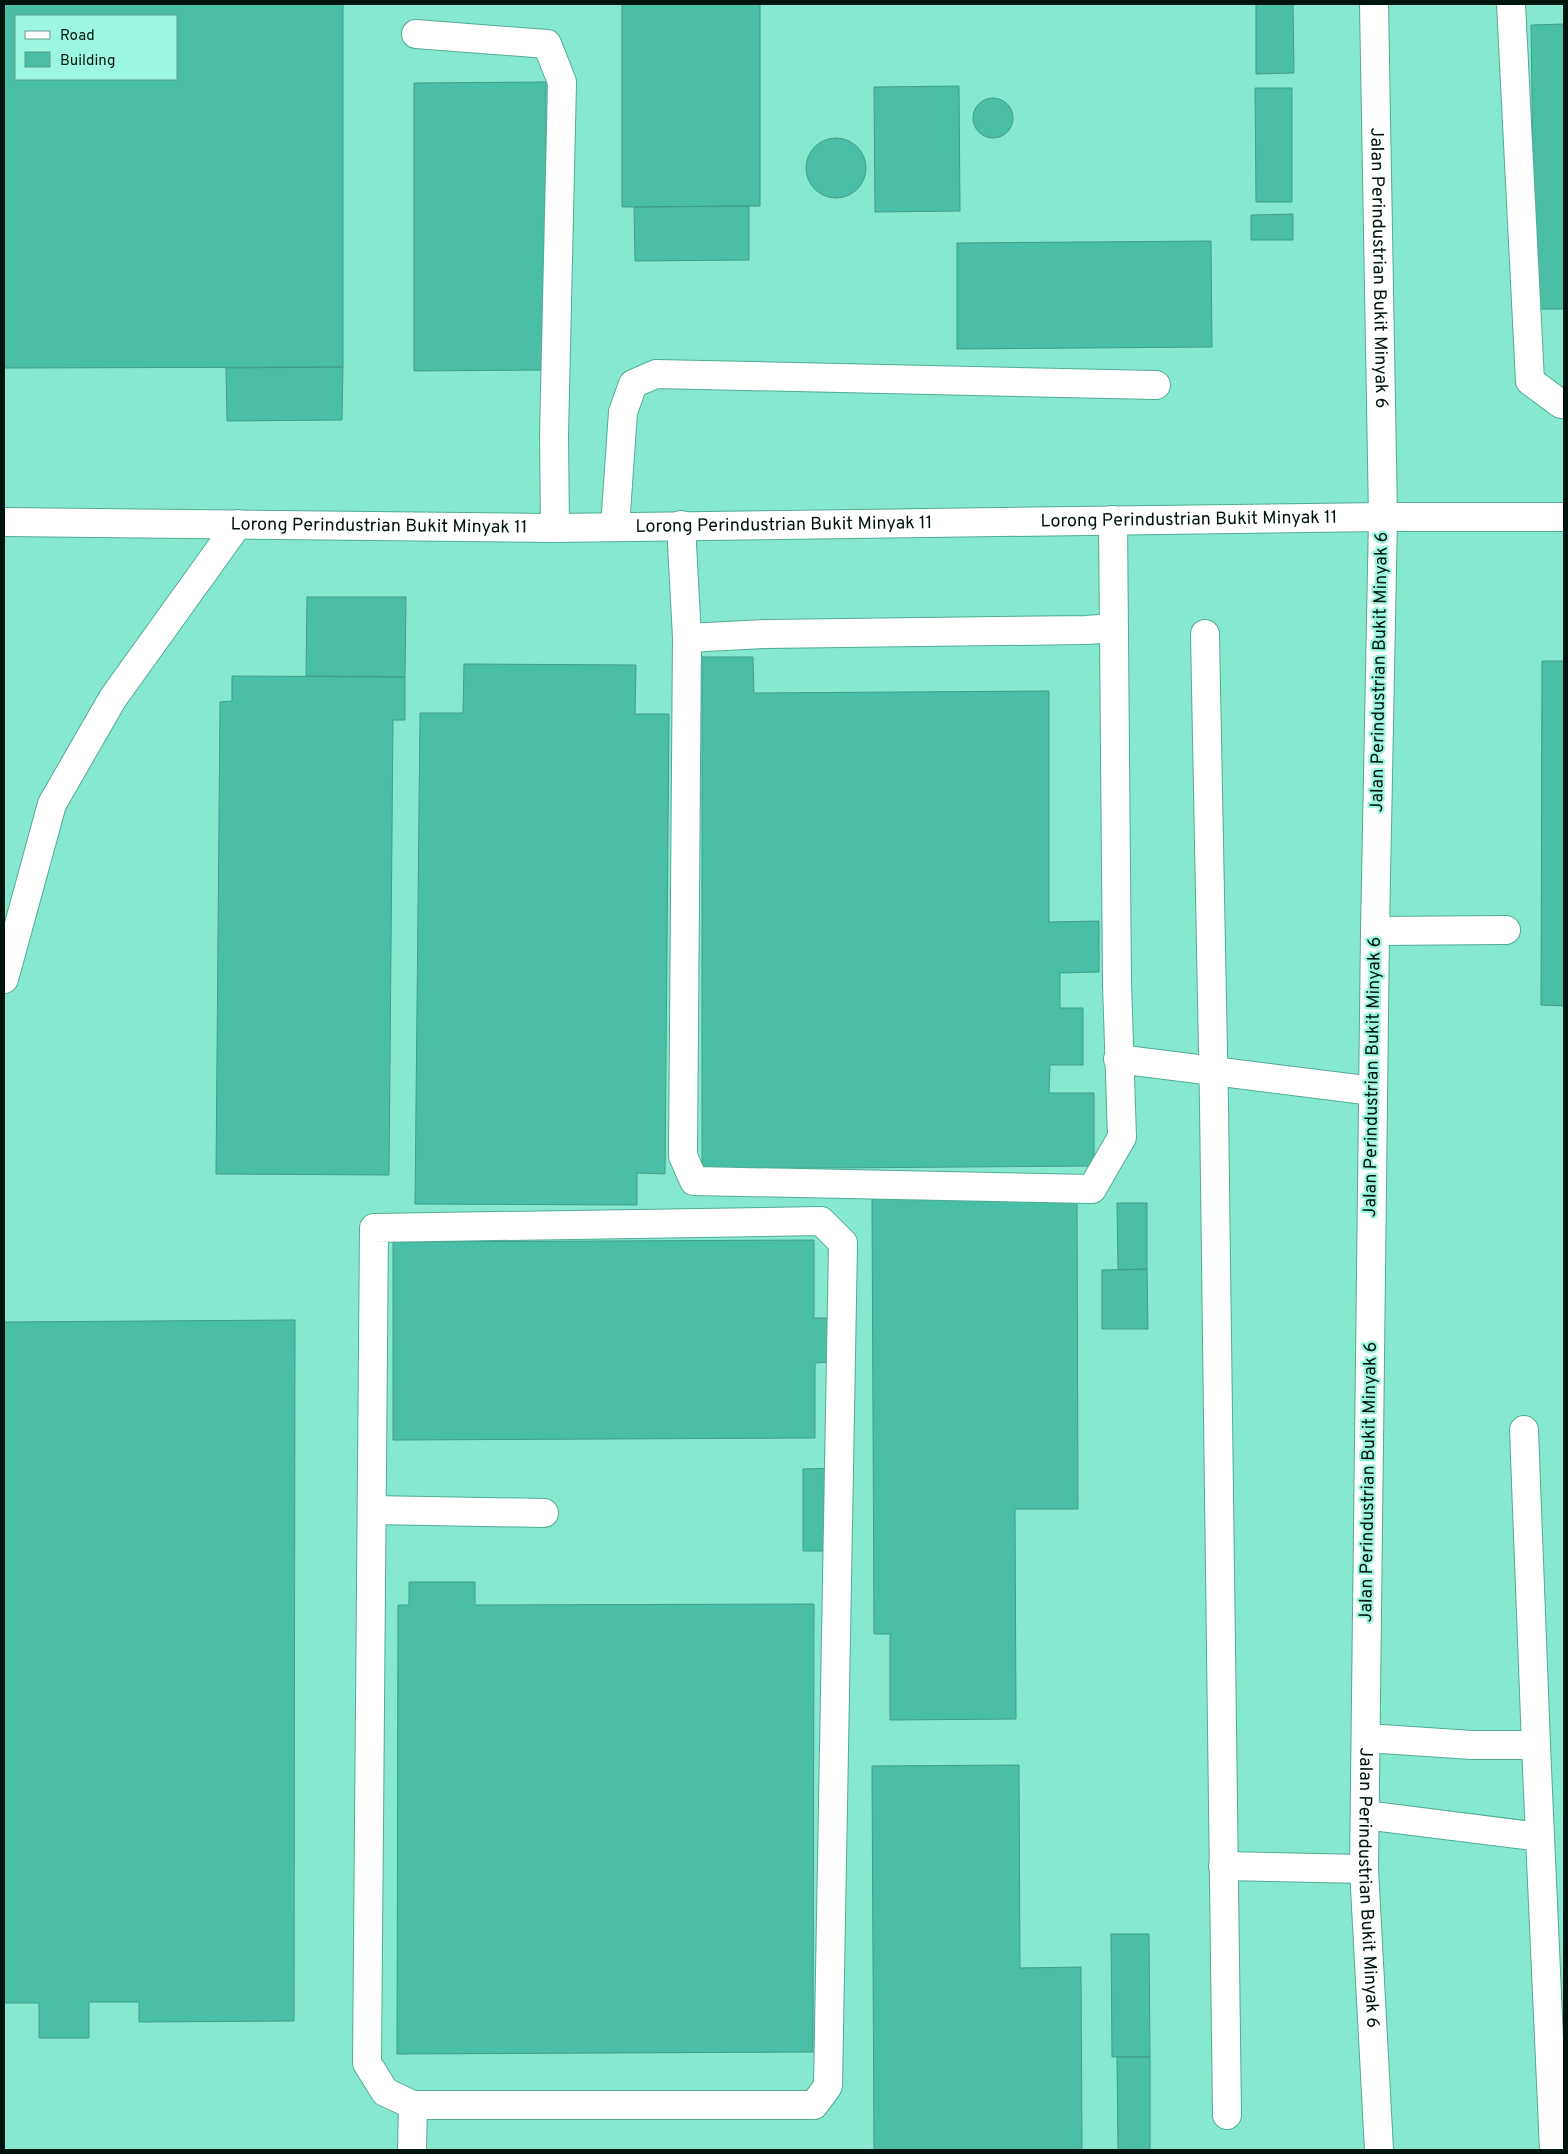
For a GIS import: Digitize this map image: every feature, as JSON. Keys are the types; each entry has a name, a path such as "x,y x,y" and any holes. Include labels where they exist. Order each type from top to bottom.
{"street":[{"name":"Jalan Perindustrian Bukit Minyak 6","path":"1374,4 1383,517 1375,931 1364,1869 1379,2150"},
{"path":"1511,4 1530,381 1561,404 1564,404"},
{"path":"416,34 547,44 562,82 554,435 555,528"},
{"path":"615,527 623,412 633,384 656,374 1156,385"},
{"name":"Lorong Perindustrian Bukit Minyak 11","path":"4,522 555,528 1383,517 1564,517"},
{"path":"681,526 686,638 683,1156 694,1181 1092,1188 1122,1137 1118,1059 1113,520"},
{"path":"4,979 52,804 113,698 238,524"},
{"path":"686,638 766,634 1086,630 1114,628"},
{"path":"1205,634 1213,1070 1227,2115"},
{"path":"1375,931 1506,930"},
{"path":"1118,1059 1373,1090"},
{"path":"821,1221 844,1243 828,2086 814,2105 413,2105 385,2092 367,2063 374,1228 821,1221"},
{"path":"1524,1430 1554,2150"},
{"path":"372,1510 544,1513"},
{"path":"1366,1738 1472,1745 1536,1745"},
{"path":"1365,1815 1540,1837"},
{"path":"1223,1866 1364,1869"},
{"path":"412,2150 413,2105"}],"shaded area":[{"path":"4,4 1564,4 1564,2150 4,2150"}],"building":[{"path":"4,4 343,4 343,367 4,368"},
{"path":"622,4 760,4 760,206 622,207"},
{"path":"1256,4 1293,4 1294,73 1256,74"},
{"path":"1564,24 1564,309 1535,309 1531,25"},
{"path":"546,82 546,370 414,371 414,83"},
{"path":"959,86 960,211 875,212 874,87"},
{"path":"1255,88 1292,88 1292,202 1256,202"},
{"path":"993,98 1004,101 1010,107 1013,118 1010,129 1004,135 993,138 982,135 976,129 973,118 976,107 982,101"},
{"path":"830,138 842,138 858,146 864,156 866,168 864,180 858,190 842,198 830,198 814,190 806,174 806,162 814,146"},
{"path":"749,206 749,260 635,261 634,207"},
{"path":"1293,214 1293,240 1251,240 1251,215"},
{"path":"1211,241 1212,347 957,349 957,243"},
{"path":"343,367 342,420 227,421 226,368"},
{"path":"307,597 406,597 405,677 306,676"},
{"path":"702,657 753,657 754,693 1049,691 1049,922 1099,921 1099,972 1060,973 1060,1008 1083,1008 1083,1065 1050,1065 1049,1093 1094,1093 1094,1166 702,1169"},
{"path":"1542,661 1564,661 1564,1006 1541,1005"},
{"path":"464,664 636,665 635,714 669,714 665,1174 637,1173 637,1205 415,1204 420,713 463,713"},
{"path":"232,676 405,677 405,720 393,720 389,1175 216,1174 220,702 232,701"},
{"path":"1077,1194 1078,1509 1015,1509 1016,1719 890,1720 890,1634 874,1634 872,1196"},
{"path":"1117,1203 1147,1203 1147,1269 1118,1270"},
{"path":"814,1240 814,1318 832,1318 832,1362 815,1363 815,1438 393,1440 393,1242"},
{"path":"1147,1269 1148,1329 1102,1329 1102,1270"},
{"path":"295,1320 294,2021 139,2022 139,2002 89,2002 89,2038 39,2038 39,2003 4,2003 4,1322"},
{"path":"834,1468 835,1551 803,1551 803,1469"},
{"path":"409,1582 475,1582 475,1605 814,1604 813,2052 397,2054 398,1605 409,1605"},
{"path":"1019,1765 1020,1968 1081,1967 1082,2150 874,2150 872,1766"},
{"path":"1111,1934 1149,1934 1150,2057 1112,2057"},
{"path":"1117,2057 1150,2057 1150,2150 1118,2150"}]}
